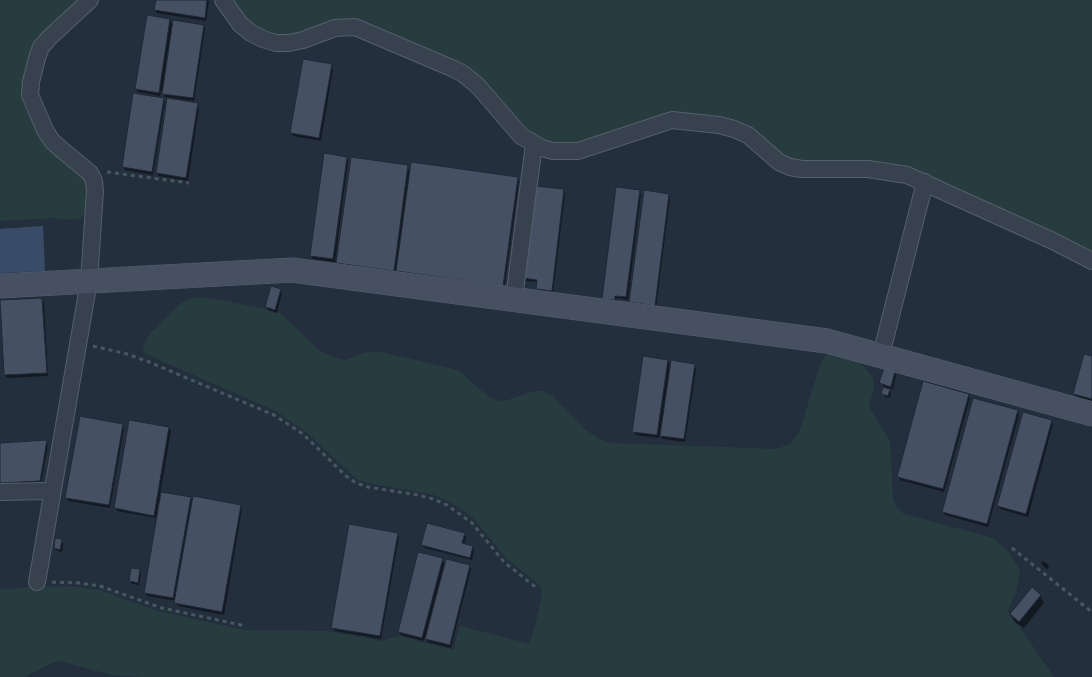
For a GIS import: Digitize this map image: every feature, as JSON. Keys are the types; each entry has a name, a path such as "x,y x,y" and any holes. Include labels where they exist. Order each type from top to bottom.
{"street":[{"path":"37,582 89,281 95,191 90,173 52,141 34,108 30,95 33,74 41,47 90,0"},
{"path":"224,0 240,24 251,33 263,39 290,43 335,28 355,27 454,69 471,79 521,136 534,144 553,151 578,151 662,122 683,120 734,129 748,136 779,162 790,167 802,169 888,171 907,175 1092,261"},
{"path":"514,299 534,144"},
{"path":"881,355 925,182"},
{"path":"0,286 292,270 826,341 1092,414"},
{"path":"0,492 41,490 52,492"}],"path":[{"path":"92,178 107,172 189,183"},
{"path":"78,344 104,348 134,356 274,415 303,434 346,476 356,483 368,487 418,495 447,505 472,523 504,562 538,589"},
{"path":"1012,548 1092,612"},
{"path":"37,582 79,583 100,586 162,608 246,626"}],"green space":[{"path":"0,0 82,0 45,34 25,96 89,183 86,212 81,218 73,220 55,218 0,221"},
{"path":"230,0 1092,0 1092,255 927,177 791,162 720,120 566,146 533,138 482,82 367,25 277,37 254,28"},
{"path":"203,297 280,313 323,353 339,359 346,360 364,353 376,351 449,368 459,371 488,396 498,401 508,400 535,391 544,391 553,396 586,430 599,439 612,443 777,449 790,444 799,433 821,362 827,354 837,353 852,357 873,378 874,387 869,407 890,441 893,498 896,507 904,514 993,538 1007,550 1020,570 1016,592 1008,610 1009,615 1054,677 141,677 112,675 60,661 24,677 0,677 0,590 42,586 78,587 99,590 161,612 245,630 326,631 382,641 398,636 453,650 460,626 530,644 542,597 541,588 507,559 475,520 463,510 449,501 434,495 358,480 305,431 276,411 146,354 143,350 144,344 152,331 180,304 191,298"}],"water":[{"path":"43,226 45,271 0,273 0,229"}],"building":[{"path":"156,0 207,0 205,18 154,10"},
{"path":"147,15 170,19 159,93 135,89"},
{"path":"173,20 204,25 193,98 162,94"},
{"path":"303,59 332,64 319,138 290,133"},
{"path":"133,93 164,98 152,172 122,167"},
{"path":"167,98 198,103 186,178 156,173"},
{"path":"324,153 347,157 333,259 310,256"},
{"path":"351,157 408,165 394,271 336,263"},
{"path":"411,162 518,177 503,286 396,271"},
{"path":"535,186 564,189 552,291 536,289 537,280 523,278"},
{"path":"616,187 640,190 626,297 615,296 615,300 602,299"},
{"path":"644,190 669,194 655,306 629,302"},
{"path":"271,286 281,289 275,310 265,307"},
{"path":"42,298 47,373 4,375 0,300"},
{"path":"1084,354 1092,356 1092,399 1073,394"},
{"path":"643,356 668,360 657,435 632,432"},
{"path":"671,360 695,364 684,439 660,436"},
{"path":"884,368 895,371 891,387 879,383"},
{"path":"923,381 969,394 943,489 897,477"},
{"path":"883,387 890,389 888,396 881,394"},
{"path":"973,398 1018,410 987,524 942,512"},
{"path":"1023,412 1052,420 1026,514 997,506"},
{"path":"80,416 123,424 109,505 65,498"},
{"path":"129,420 169,427 154,516 114,508"},
{"path":"47,440 40,481 0,483 0,443"},
{"path":"161,492 191,497 173,598 144,593"},
{"path":"193,496 241,505 222,612 174,603"},
{"path":"427,523 465,533 462,543 473,546 470,558 421,545"},
{"path":"349,524 398,533 380,636 331,628"},
{"path":"55,538 62,539 60,550 54,548"},
{"path":"418,552 443,558 422,638 398,632"},
{"path":"446,559 470,565 450,645 425,639"},
{"path":"131,568 140,569 138,583 129,581"},
{"path":"1032,587 1041,595 1019,622 1010,614"}]}
